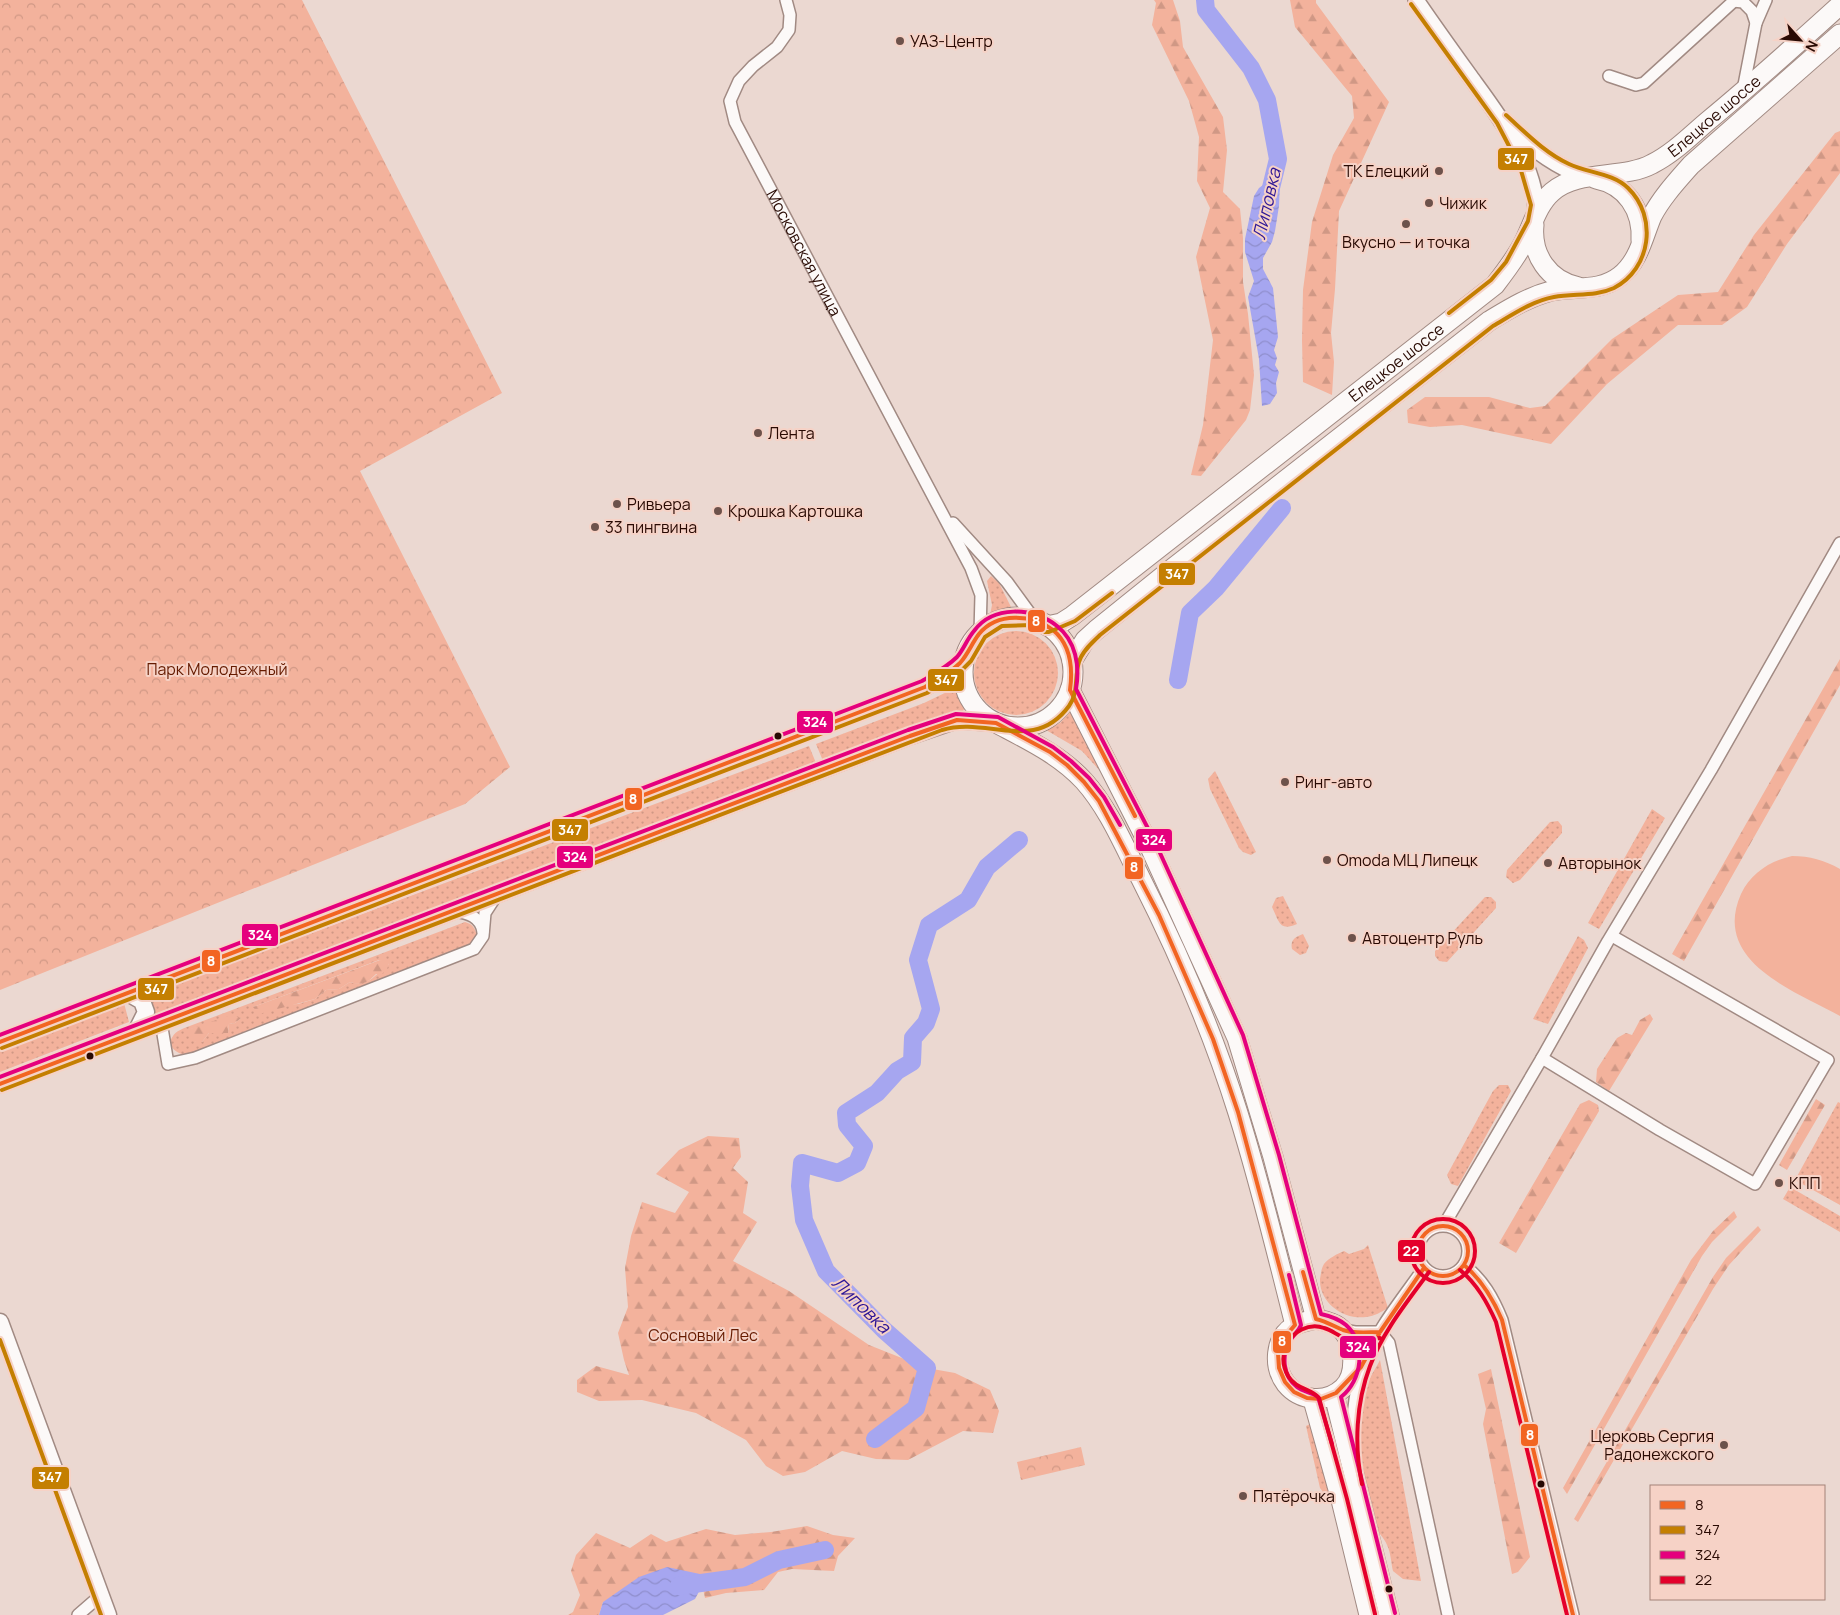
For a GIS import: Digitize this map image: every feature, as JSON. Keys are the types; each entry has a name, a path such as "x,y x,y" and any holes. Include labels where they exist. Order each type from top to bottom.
{"main road":[{"name":"Елецкое шоссе","path":"1040,623 1061,623 1072,616 1495,285 1510,266 1540,205 1552,191 1569,182 1586,178 1633,172 1652,164 1673,151 1743,92 1840,5"},
{"name":"Елецкое шоссе","path":"1072,661 1085,640 1112,617 1490,321 1510,308 1552,291 1602,285 1619,278 1631,265 1662,200 1691,165 1840,34"},
{"path":"1586,178 1611,184 1625,193 1635,207 1641,223 1639,249"},
{"path":"1535,218 1533,232 1536,250 1544,267 1551,274 1567,283 1585,287"},
{"path":"0,1084 947,723 957,720 996,723 1012,727 1027,727 1042,722 1052,715 1063,703 1070,690 1073,676 1072,661 1063,641 1055,632 1040,623 1011,618 1000,620 980,633 966,657 963,669 968,694 976,708 987,718 996,723 1050,752 1067,765 1084,782 1110,820 1159,915 1213,1039 1238,1112 1295,1325"},
{"path":"0,1042 925,688 947,674 966,657"},
{"path":"1070,690 1149,845 1237,1038 1273,1157 1316,1320"},
{"path":"128,993 142,1001 146,1012 138,1030"},
{"path":"1316,1320 1329,1322 1343,1330 1351,1345 1353,1356 1352,1368 1343,1388 1334,1395 1314,1400 1292,1391 1278,1369 1277,1354 1281,1341 1288,1331 1295,1325 1316,1320"},
{"path":"0,1322 108,1615"},
{"path":"1334,1395 1389,1615"},
{"path":"1314,1400 1341,1500 1368,1615"}],"street":[{"name":"Московская улица","path":"786,0 790,15 789,30 777,47 753,66 739,81 730,102 735,122 794,238 971,568 980,595 980,633"},
{"path":"1416,0 1502,120 1526,166 1535,195 1535,218"},
{"path":"1743,92 1756,23 1766,0"},
{"path":"1609,76 1636,85 1644,83 1734,1 1743,2 1752,11 1756,23"},
{"path":"1502,120 1542,156 1586,178"},
{"name":"Московская улица","path":"942,511 1007,582 1040,623"},
{"path":"1444,1225 1711,770 1840,543"},
{"path":"161,1022 168,1064 196,1058 474,949 483,936 485,913 498,893"},
{"path":"453,910 465,913 479,921 483,929 483,936"},
{"path":"1542,1058 1660,1130 1755,1184 1828,1060 1612,936"},
{"path":"1435,1226 1453,1227 1466,1240 1468,1258 1464,1265 1457,1272 1449,1276 1431,1274 1419,1261 1417,1253 1418,1244 1422,1236 1435,1226"},
{"path":"1464,1265 1477,1275 1492,1297 1502,1320 1572,1615"},
{"path":"1351,1468 1352,1427 1358,1386 1364,1364 1380,1332 1424,1268"},
{"path":"1343,1330 1380,1332"},
{"path":"1380,1332 1389,1343 1448,1615"},
{"path":"1348,1380 1364,1364"},
{"path":"78,1615 101,1596"}],"green space":[{"name":"Парк Молодежный","path":"0,0 302,0 502,393 360,471 510,767 465,804 0,990"},
{"path":"1154,0 1173,0 1180,21 1183,47 1223,117 1227,150 1223,192 1240,209 1243,238 1243,282 1254,375 1250,410 1246,420 1201,476 1191,475 1203,425 1213,340 1196,257 1210,208 1197,181 1199,137 1189,101 1152,25 1156,3"},
{"path":"1290,0 1316,0 1316,3 1389,102 1339,211 1331,333 1334,362 1332,395 1303,382 1303,290 1312,222 1333,155 1354,118 1352,96 1295,27"},
{"path":"1840,131 1840,173 1787,244 1747,307 1722,325 1678,325 1607,384 1551,444 1462,425 1430,427 1408,423 1407,410 1425,397 1489,397 1530,408 1545,406 1612,339 1678,295 1718,292 1754,235 1835,133"},
{"path":"991,576 999,583 1014,613 989,620 992,605 987,581"},
{"path":"1008,631 1024,631 1040,638 1051,649 1058,665 1055,689 1046,703 1040,708 1024,715 1008,715 992,708 981,697 974,681 974,665 981,649 992,638"},
{"path":"1840,659 1840,685 1684,961 1672,954"},
{"path":"958,689 965,708 961,713 823,761 816,744 924,703 951,690"},
{"path":"1072,710 1110,782 1082,751 1046,730 1060,723"},
{"path":"809,746 816,763 155,1014 150,994"},
{"path":"1215,771 1256,852 1251,855 1239,848 1210,789 1208,779"},
{"path":"1652,809 1665,818 1599,929 1588,923"},
{"path":"1558,821 1562,826 1562,833 1520,880 1513,883 1506,877 1507,870 1550,822"},
{"path":"1792,856 1817,859 1840,869 1840,1016 1801,996 1762,971 1747,956 1737,938 1735,918 1741,894 1745,887 1762,869 1776,861"},
{"path":"1283,896 1297,924 1286,927 1278,921 1272,907 1276,898"},
{"path":"1485,897 1491,897 1496,902 1496,908 1447,962 1439,961 1435,956 1435,951"},
{"path":"465,922 474,927 476,932 477,938 470,947 187,1055 177,1052 172,1046 171,1040 179,1030","holes":["379,960 389,964 367,982 350,982 339,989 326,990 315,999 298,1004 253,1007","241,1018 235,1023 229,1024 228,1033 209,1033 202,1042 196,1042 191,1029"]},
{"path":"1303,934 1309,946 1306,953 1300,955 1292,949 1292,941"},
{"path":"1578,936 1584,940 1588,948 1548,1024 1533,1019"},
{"path":"380,960 389,963 387,969 382,974 376,974 364,983 350,982 339,989 326,990 315,999 259,1014 253,1007"},
{"path":"124,1003 129,1022 0,1072 0,1051"},
{"path":"1650,1014 1653,1019 1609,1091 1596,1082 1597,1069 1617,1038 1626,1033 1632,1035 1640,1020"},
{"path":"231,1015 241,1018 235,1023 229,1024 228,1033 209,1033 202,1042 196,1042 188,1035 190,1029"},
{"path":"1499,1085 1508,1085 1511,1091 1458,1186 1451,1184 1447,1175 1493,1091"},
{"path":"1816,1099 1825,1105 1787,1170 1779,1165"},
{"path":"1589,1100 1598,1105 1599,1111 1516,1253 1499,1243 1580,1104"},
{"path":"1838,1102 1840,1103 1840,1205 1795,1180"},
{"name":"Сосновый Лес","path":"708,1136 739,1138 741,1157 733,1168 748,1182 743,1213 757,1222 733,1261 789,1291 869,1345 927,1368 955,1373 990,1390 999,1411 993,1433 963,1431 908,1460 876,1459 842,1451 805,1472 783,1476 766,1466 746,1440 696,1413 642,1400 599,1401 577,1392 577,1380 596,1366 629,1375 618,1333 628,1307 625,1268 631,1236 642,1202 675,1213 689,1192 656,1174 679,1150"},
{"path":"1790,1187 1840,1216 1840,1232 1783,1199"},
{"path":"1734,1211 1737,1217 1712,1242 1702,1256 1567,1494 1563,1488 1691,1260 1713,1231"},
{"path":"1758,1226 1761,1230 1729,1265 1713,1289 1578,1522 1574,1519 1713,1277 1726,1258"},
{"path":"1368,1245 1388,1308 1378,1314 1369,1316 1349,1316 1334,1308 1328,1302 1321,1288 1322,1270 1324,1264 1336,1255 1344,1251 1349,1254 1364,1249"},
{"path":"1380,1360 1421,1581 1403,1579 1393,1571 1386,1542 1373,1522 1365,1489 1361,1454 1361,1419 1369,1381"},
{"path":"1491,1369 1530,1557 1518,1572 1512,1574 1483,1424 1486,1409 1478,1374"},
{"path":"1310,1424 1317,1427 1332,1495 1326,1496 1320,1488 1306,1426"},
{"path":"1081,1447 1085,1465 1021,1480 1017,1462"},
{"path":"807,1526 833,1535 855,1538 838,1556 834,1571 792,1569 778,1572 764,1590 726,1593 705,1598 700,1574 603,1602 599,1615 568,1615 573,1612 580,1595 571,1571 576,1555 596,1533 630,1548 651,1534 666,1542 706,1529 735,1535"}],"water":[{"path":"1275,176 1280,182 1279,206 1272,242 1263,258 1263,269 1273,288 1278,337 1274,350 1277,358 1275,365 1279,372 1276,383 1277,393 1270,404 1262,406 1259,359 1248,297 1254,281 1245,252 1245,239 1254,196 1259,188"},
{"path":"667,1567 700,1574 702,1586 695,1599 663,1615 599,1615 603,1602 639,1577"}],"waterway":[{"name":"Липовка","path":"1205,0 1206,10 1251,68 1267,100 1278,159 1268,200"},
{"name":"Липовка","path":"1178,680 1190,613 1216,588 1282,508"},
{"name":"Липовка","path":"875,1439 916,1408 927,1368 884,1330 826,1271 804,1220 800,1186 802,1163 838,1173 857,1163 864,1146 847,1125 846,1113 877,1093 897,1071 912,1062 913,1038 926,1023 931,1009 918,960 929,925 968,900 987,867 1019,840"},
{"name":"Липовка","path":"679,1586 745,1577 779,1560 825,1550"}],"transit line":[{"name":"347","path":"1411,4 1497,123 1520,167 1531,205 1528,221 1506,262 1491,280 1449,313"},
{"name":"347","path":"2,1090 942,730 976,727 1025,731 1041,728 1055,720 1072,701 1080,658 1100,635 1493,326 1522,309 1546,299 1607,291 1626,279 1636,268 1643,256 1647,227 1644,213 1638,200 1628,188 1615,179 1576,167 1560,159 1536,142 1506,115"},
{"name":"347","path":"2,1048 927,693 962,670 971,661 985,637 1002,626 1032,625 1045,632 1049,632 1075,621 1112,593"},
{"name":"324","path":"0,1035 922,681 953,661 974,631 992,617 1002,613 1014,612 1037,615 1057,626 1069,639 1077,663 1076,689 1155,842 1243,1035 1279,1155 1321,1314 1334,1318 1346,1325 1353,1333 1357,1342 1359,1352 1357,1372 1354,1382 1341,1397 1395,1613"},
{"name":"8","path":"0,1042 925,687 960,663 979,634 986,627 1005,619 1025,618 1045,625 1053,630 1064,643 1071,665 1070,690 1135,816"},
{"name":"324","path":"0,1077 908,730 956,714 998,717 1053,747 1089,778 1104,797 1120,825"},
{"name":"8","path":"0,1084 910,736 957,720 996,723 1050,752 1084,782 1099,801 1159,915 1213,1039 1238,1112 1295,1325 1283,1339 1278,1353 1279,1368 1285,1382 1294,1392 1307,1398 1321,1399 1336,1393 1361,1367 1380,1332 1424,1268"},
{"name":"22","path":"1443,1219 1461,1225 1469,1233 1475,1251 1469,1269 1461,1277 1443,1283 1425,1277 1417,1269 1411,1251 1417,1233 1425,1225 1443,1219"},
{"name":"8","path":"1438,1226 1448,1226 1461,1233 1468,1246 1468,1251 1468,1256 1461,1269 1448,1276 1438,1276 1429,1272 1422,1265 1418,1256 1418,1246 1422,1237 1429,1230 1438,1226"},
{"name":"8","path":"1464,1265 1486,1290 1502,1320 1573,1615"},
{"name":"22","path":"1460,1270 1472,1281 1489,1307 1496,1322 1567,1615"},
{"name":"8","path":"1303,1272 1316,1319 1347,1331 1380,1332"},
{"name":"22","path":"1362,1484 1357,1440 1359,1410 1365,1380 1375,1353 1389,1329 1429,1272"},
{"name":"324","path":"1289,1275 1301,1325 1291,1339 1285,1353 1286,1372 1297,1387 1318,1397 1332,1444"},
{"name":"22","path":"1375,1614 1347,1499 1319,1398 1292,1381 1285,1369 1284,1358 1286,1346 1292,1336 1307,1327 1318,1326 1349,1339 1380,1338"},
{"name":"347","path":"0,1340 101,1615"}],"place":[{"name":"УАЗ-Центр","path":"900,41"},
{"name":"ТК Елецкий","path":"1439,171"},
{"name":"Чижик","path":"1429,203"},
{"name":"Вкусно — и точка","path":"1406,224"},
{"name":"Лента","path":"758,433"},
{"name":"Ривьера","path":"617,504"},
{"name":"Крошка Картошка","path":"718,511"},
{"name":"33 пингвина","path":"595,527"},
{"name":"Ринг-авто","path":"1285,782"},
{"name":"Omoda МЦ Липецк","path":"1327,860"},
{"name":"Авторынок","path":"1548,863"},
{"name":"Автоцентр Руль","path":"1352,938"},
{"name":"КПП","path":"1779,1183"},
{"name":"Церковь Сергия Радонежского","path":"1724,1445"},
{"name":"Пятёрочка","path":"1243,1496"}]}
